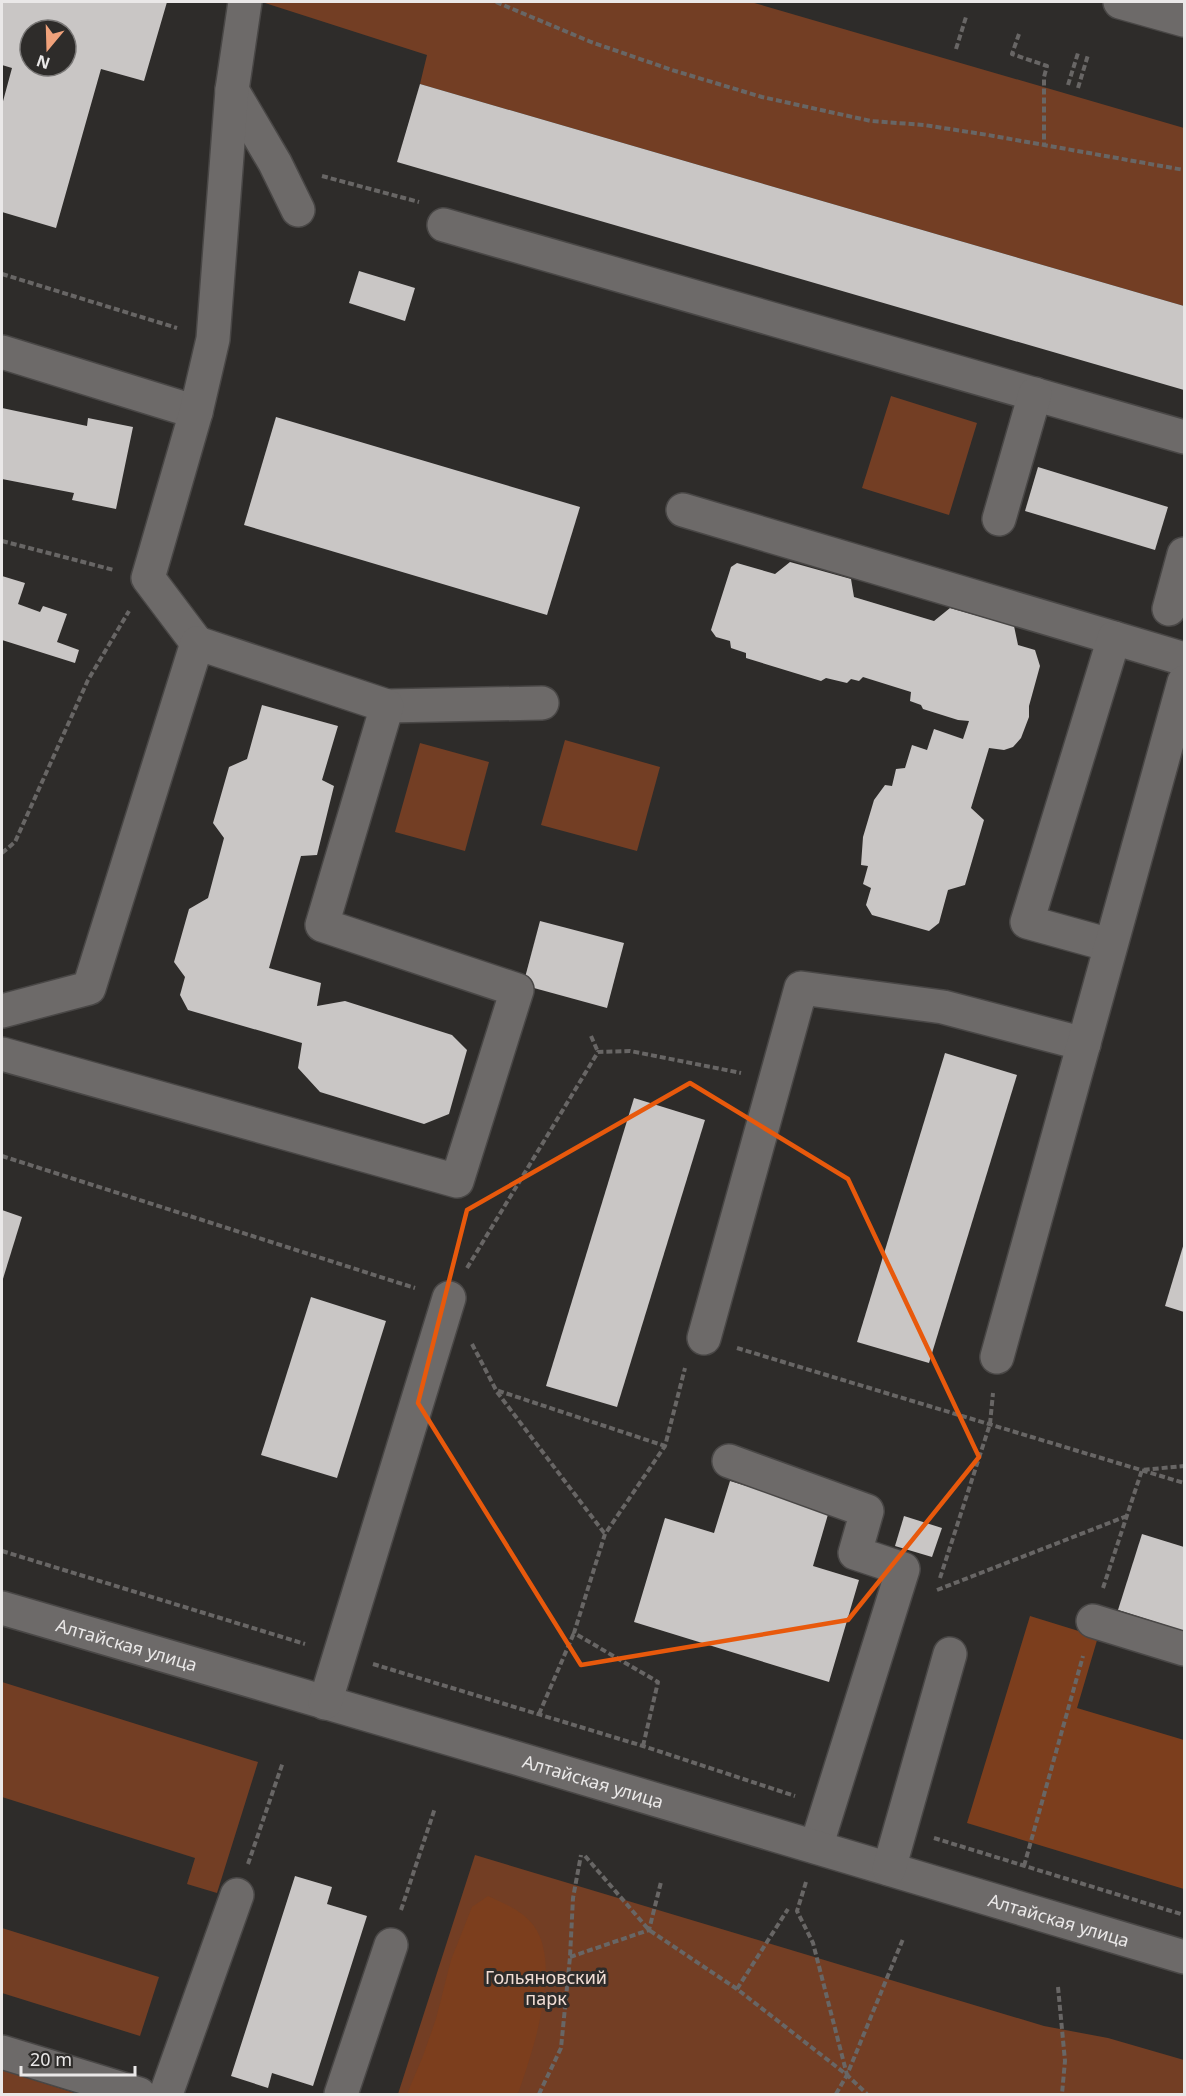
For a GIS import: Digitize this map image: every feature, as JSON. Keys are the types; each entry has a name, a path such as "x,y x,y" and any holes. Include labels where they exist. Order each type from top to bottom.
{"street":[{"path":"245,2 232,90 213,339 196,412 133,575 197,644 387,706 542,704"},
{"path":"1120,2 1185,20"},
{"path":"232,90 275,163 298,210"},
{"path":"444,225 1185,437"},
{"path":"2,352 196,412"},
{"path":"999,519 1035,394"},
{"path":"683,510 1185,659"},
{"path":"1185,554 1177,608 1185,646"},
{"path":"1110,945 1027,922 1114,639"},
{"path":"2,1011 89,988 197,644"},
{"path":"997,1357 1185,682"},
{"path":"2,1053 457,1181 517,990 322,925 387,706"},
{"path":"696,1348 801,988 943,1007 1084,1044"},
{"path":"326,1703 449,1298"},
{"path":"729,1461 867,1511 855,1553 903,1569 816,1847"},
{"name":"Алтайская улица","path":"2,1608 1185,1958"},
{"path":"1093,1621 1185,1649"},
{"path":"889,1869 950,1654"},
{"path":"166,2094 237,1895"},
{"path":"341,2094 390,1945"},
{"path":"2,2052 139,2094"}],"path":[{"path":"496,2 591,42 672,70 762,97 871,121 924,125 1184,170"},
{"path":"956,49 966,17"},
{"path":"1018,34 1012,54 1047,66 1044,77 1044,145"},
{"path":"1068,85 1078,53"},
{"path":"1078,88 1088,55"},
{"path":"275,163 400,197"},
{"path":"2,274 213,339"},
{"path":"2,541 133,575 15,842 2,853"},
{"path":"591,1036 598,1052"},
{"path":"598,1052 630,1051 751,1074"},
{"path":"449,1298 598,1052"},
{"path":"2,1156 449,1298 496,1390 605,1534"},
{"path":"539,1714 574,1632 605,1534 665,1446 696,1348"},
{"path":"937,1590 990,1424 997,1357"},
{"path":"771,1358 1185,1483"},
{"path":"496,1390 665,1446"},
{"path":"1142,1470 1185,1466"},
{"path":"1024,1866 1093,1621 1142,1470"},
{"path":"890,1611 937,1590 1127,1516"},
{"path":"2,1551 643,1746 828,1806"},
{"path":"574,1632 658,1682 643,1746"},
{"path":"237,1895 283,1762"},
{"path":"390,1945 435,1808"},
{"path":"900,1828 1185,1915"},
{"path":"539,2094 561,2048 573,1898 583,1855 649,1930 737,1989 847,2075 867,2094"},
{"path":"649,1930 661,1882"},
{"path":"737,1989 788,1909"},
{"path":"797,1911 813,1943 847,2075"},
{"path":"570,1957 649,1930"},
{"path":"836,2094 847,2075 903,1939"},
{"path":"1058,1987 1065,2061 1062,2094"}],"highlighted area":[{"path":"690,1083 848,1179 979,1457 848,1620 581,1665 418,1403 467,1210"}],"green space":[{"path":"266,2 751,2 1184,128 1184,306 420,84 427,55"},
{"path":"891,396 977,423 949,515 862,488"},
{"path":"565,740 660,767 637,851 541,825"},
{"path":"420,743 489,762 465,851 395,832"},
{"path":"2,1682 258,1762 217,1893 187,1884 195,1858 2,1797"},
{"name":"Гольяновcкий парк","path":"475,1855 1044,2026 1108,2038 1184,2060 1184,2094 398,2094"},
{"path":"2,1928 159,1977 140,2036 2,1993"},
{"path":"2,2070 78,2094 2,2094"}],"shaded area":[{"path":"1030,1616 1098,1637 1077,1708 1184,1740 1184,1889 967,1823"},
{"path":"488,1896 525,1916 534,1926 542,1943 545,1985 542,2008 519,2091 517,2094 407,2094 436,2019 451,1960 472,1907"}],"building":[{"path":"2,2 167,2 144,81 101,69 56,228 2,212 2,105 12,68 2,65"},
{"path":"420,84 1184,306 1184,390 397,162"},
{"path":"359,271 415,288 405,321 349,303"},
{"path":"2,408 87,426 88,418 133,427 116,509 72,500 74,493 2,479"},
{"path":"276,417 580,507 547,615 244,525"},
{"path":"1038,467 1168,507 1155,550 1025,511"},
{"path":"790,562 851,579 854,597 934,621 950,608 1014,626 1018,645 1035,650 1040,666 1029,706 1029,717 1021,738 1013,747 1004,750 989,748 971,808 984,820 965,885 948,890 939,923 929,931 872,915 866,905 871,888 863,884 868,866 861,865 863,837 874,800 885,785 892,786 896,769 905,768 912,745 927,750 934,729 963,739 969,721 958,720 923,709 921,705 910,701 911,692 863,677 859,681 851,679 847,683 826,678 821,681 746,658 746,653 731,648 730,641 716,637 711,630 731,567 737,563 775,574"},
{"path":"2,576 25,583 18,604 40,612 43,606 67,614 57,642 79,650 75,663 2,640"},
{"path":"262,705 338,726 322,780 334,786 317,855 301,856 269,968 321,983 317,1006 345,1001 452,1035 467,1050 449,1114 424,1124 320,1092 298,1068 302,1043 188,1010 180,995 185,977 174,962 189,909 208,898 224,838 213,823 229,767 247,759"},
{"path":"540,921 624,943 607,1008 523,985"},
{"path":"945,1053 1017,1075 929,1363 857,1342"},
{"path":"634,1098 705,1120 617,1407 546,1386"},
{"path":"2,1210 22,1217 2,1282"},
{"path":"1184,1243 1184,1312 1165,1306"},
{"path":"311,1297 386,1321 337,1478 261,1455"},
{"path":"730,1481 829,1511 813,1566 859,1580 829,1682 634,1622 665,1518 714,1533"},
{"path":"904,1516 942,1528 932,1557 895,1546"},
{"path":"1142,1534 1184,1547 1184,1631 1118,1610"},
{"path":"295,1876 332,1887 327,1904 367,1916 313,2086 272,2073 268,2088 231,2076"}]}
